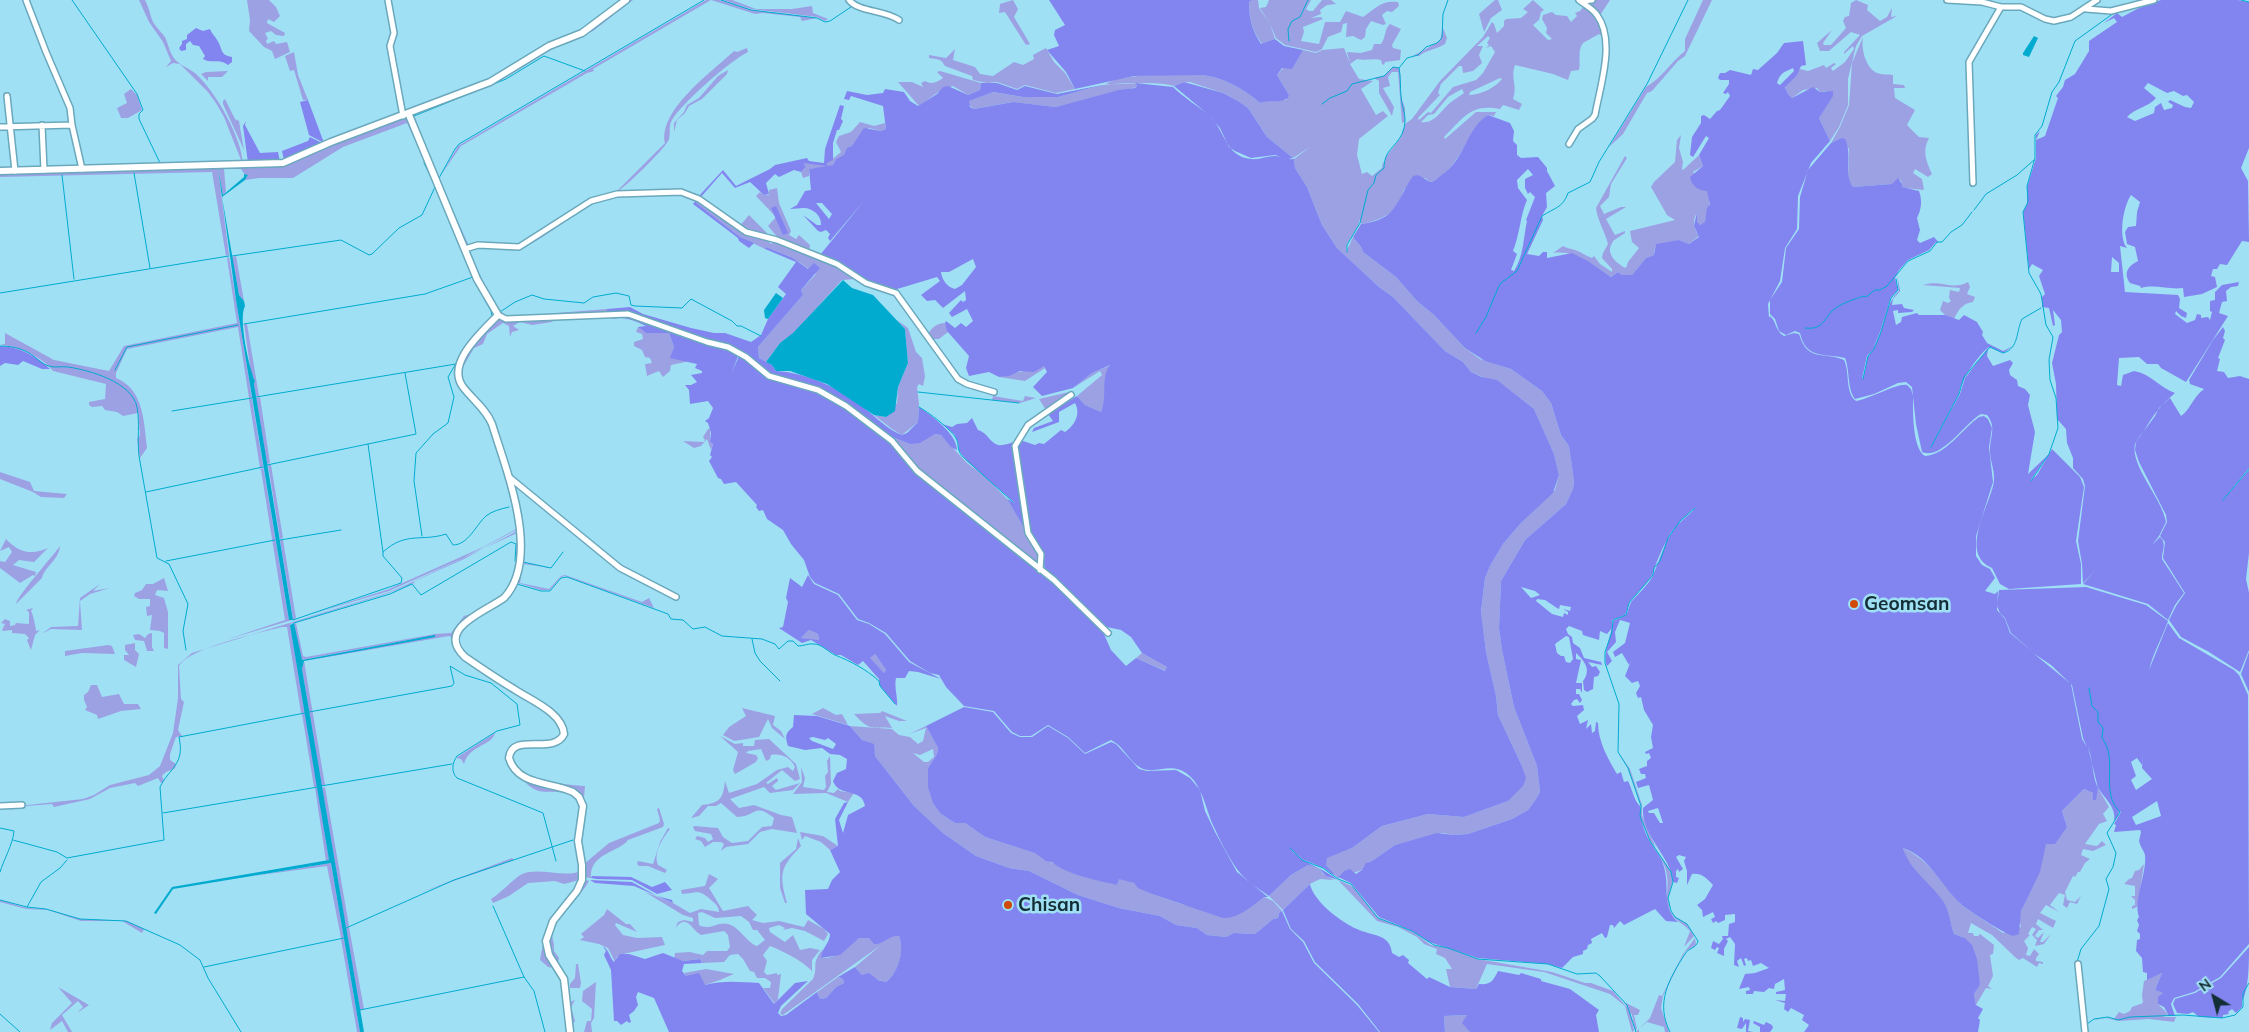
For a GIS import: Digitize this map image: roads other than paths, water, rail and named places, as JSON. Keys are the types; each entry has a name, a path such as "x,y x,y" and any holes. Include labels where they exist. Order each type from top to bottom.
{"street":[{"path":"26,0 70,108 82,169"},
{"path":"388,0 394,33 390,46 406,115 477,279 498,315 506,319 624,314 707,342 728,347 746,357 769,376 812,388 846,406 892,441 917,471 1060,586 1108,633"},
{"path":"0,171 283,163 331,142 490,82 506,74 549,46 582,33 626,0"},
{"path":"1580,0 1592,0"},
{"path":"1569,144 1578,129 1595,115 1607,49 1600,21 1592,10 1580,0"},
{"path":"1948,0 2021,7 2045,19 2054,21 2066,19 2086,9 2097,0"},
{"path":"2086,9 2111,11 2154,0"},
{"path":"851,1 856,6 881,12 899,20"},
{"path":"1973,182 1970,58 2001,6"},
{"path":"7,96 15,171"},
{"path":"42,125 44,170"},
{"path":"0,127 72,125"},
{"path":"465,249 478,245 519,247 590,201 603,196 625,193 681,192 699,199 746,232 777,240 831,261 866,283 893,291 958,379 967,384 994,392"},
{"path":"498,315 472,342 463,358 458,374 463,387 490,419 508,477 521,529 515,582 504,598 462,625 455,636 455,644 465,657 546,710 557,719 564,730 564,734 559,742 519,745 512,750 509,758 513,767 527,778 573,792 579,797 583,806 578,841 582,865 582,880 577,891 553,921 546,941 549,955 564,979 570,1032"},
{"path":"1040,570 1042,554 1028,533 1015,446 1028,424 1071,395"},
{"path":"508,477 620,568 676,597"},
{"path":"0,806 22,805"},
{"path":"2078,964 2085,1032"}],"waterway":[{"path":"72,0 137,94 143,110 139,114 139,119 160,163"},
{"path":"439,178 459,144 704,0"},
{"path":"721,0 751,10 817,18 825,22 830,21 851,7"},
{"path":"1289,41 1288,29 1292,21 1300,17 1308,0"},
{"path":"1322,104 1330,98 1347,91 1352,84 1384,76 1393,67 1399,68 1407,58 1418,55 1426,47 1437,43 1442,38 1443,14 1448,0"},
{"path":"1476,333 1486,317 1501,283 1517,271 1542,216 1561,205 1568,193 1590,182 1599,162 1647,84 1688,0"},
{"path":"2241,0 2249,2"},
{"path":"2130,9 2150,4"},
{"path":"2031,481 2049,454 2058,428 2056,398 2050,380 2049,360 2053,337 2046,325 2041,294 2029,273 2023,212 2028,202 2027,186 2035,158 2035,135 2042,126 2052,92 2059,82 2075,41 2114,13"},
{"path":"414,116 506,79 544,56 585,71"},
{"path":"1347,252 1347,245 1360,223 1368,190 1374,183 1376,175 1384,168 1386,157 1399,139 1404,128 1405,118 1399,68"},
{"path":"1974,210 1986,194 2017,175 2034,160"},
{"path":"424,163 433,181"},
{"path":"134,173 150,268"},
{"path":"62,175 74,279"},
{"path":"232,256 341,240 369,255 372,254 399,228 422,215 435,187"},
{"path":"1805,328 1819,326 1839,306 1860,297 1866,297 1875,290 1880,290 1887,286 1908,261 1930,251 1937,242 1942,242 1951,232 1962,225 1972,212"},
{"path":"0,293 229,256"},
{"path":"479,274 484,285"},
{"path":"244,324 425,294 473,277"},
{"path":"1863,379 1868,356 1874,349 1881,332 1891,298 1898,290 1896,279"},
{"path":"475,282 492,316"},
{"path":"500,312 515,302 532,295 544,299 584,303 593,297 616,293 629,296 631,305 635,306 682,308 691,299 732,321 737,326 741,326 761,336"},
{"path":"1931,447 1959,394 1964,377 1990,347 2003,353 2012,348 2022,319 2041,308"},
{"path":"115,370 127,347 238,325"},
{"path":"473,336 479,330"},
{"path":"0,346 22,350 51,367 68,367 98,374 119,384 133,398 138,413 139,456 157,558 169,564 188,604 183,631 186,650"},
{"path":"422,536 414,481 416,453 433,434 448,423 454,397 448,377 464,350"},
{"path":"256,397 456,364"},
{"path":"267,465 416,434 405,373"},
{"path":"918,392 1019,403"},
{"path":"172,411 252,398"},
{"path":"919,407 949,430 956,438 959,452 962,456 1013,502"},
{"path":"368,444 383,552"},
{"path":"146,492 263,467"},
{"path":"2223,500 2249,469"},
{"path":"293,620 401,583 402,578 383,556 383,552 399,541 446,534 453,545 458,544 463,542 486,516 494,511 509,507"},
{"path":"1670,1032 1664,1011 1666,991 1685,954 1696,946 1698,941 1687,924 1675,917 1671,911 1668,898 1673,882 1671,872 1650,841 1640,816 1641,806 1628,768 1618,752 1619,704 1605,663 1605,652 1612,632 1613,620 1626,615 1629,603 1653,575 1654,568 1660,561 1668,538 1680,521 1695,508"},
{"path":"280,540 341,530"},
{"path":"166,561 275,540"},
{"path":"294,623 390,594 412,584 421,595 511,542 516,544 515,561"},
{"path":"523,562 551,568 563,552"},
{"path":"518,580 517,584 541,591 550,591 561,578 567,577 668,614 671,619 683,620 693,629 705,627 722,636 762,639 775,644 779,649 788,641 793,641 798,646 817,644 832,654 858,666 874,677 895,704"},
{"path":"752,639 755,653 760,661 780,681"},
{"path":"309,712 452,686 454,683 450,666 465,675 491,683 517,704 520,725 497,731 457,756 453,764 454,773 457,778 543,813 556,861"},
{"path":"2077,962 2081,949 2099,926 2109,889 2106,879 2113,867 2116,853 2107,833 2120,812 2114,804 2111,795 2107,746 2102,738 2103,728 2098,722 2098,712 2092,706 2089,688"},
{"path":"13,840 57,852 67,858 164,840 160,787 178,760 180,754 179,737 305,713"},
{"path":"321,786 452,764"},
{"path":"163,813 318,787"},
{"path":"0,828 14,831 0,872"},
{"path":"346,928 454,880 573,840"},
{"path":"1290,848 1302,860 1323,868 1338,879 1351,884 1378,918 1412,931 1434,945 1478,959 1548,964 1577,974 1596,973 1627,1005 1636,1032"},
{"path":"27,907 41,882 60,868 67,860"},
{"path":"0,900 27,907 46,909 80,919 126,921 180,945 200,960 208,978 241,1032"},
{"path":"493,906 524,977 534,991 545,1032"},
{"path":"204,967 344,938"},
{"path":"2076,966 2080,1007"},
{"path":"360,1010 524,977"},
{"path":"2087,1024 2094,1019 2108,1017 2118,1020 2130,1017 2183,1015 2222,1018 2235,1015 2243,1007 2243,993 2249,983"},
{"path":"2081,1013 2081,1022"},
{"path":"0,1014 20,1032"}],"place":[{"name":"Geomsan","path":"1854,604"},
{"name":"Chisan","path":"1008,905"}]}
